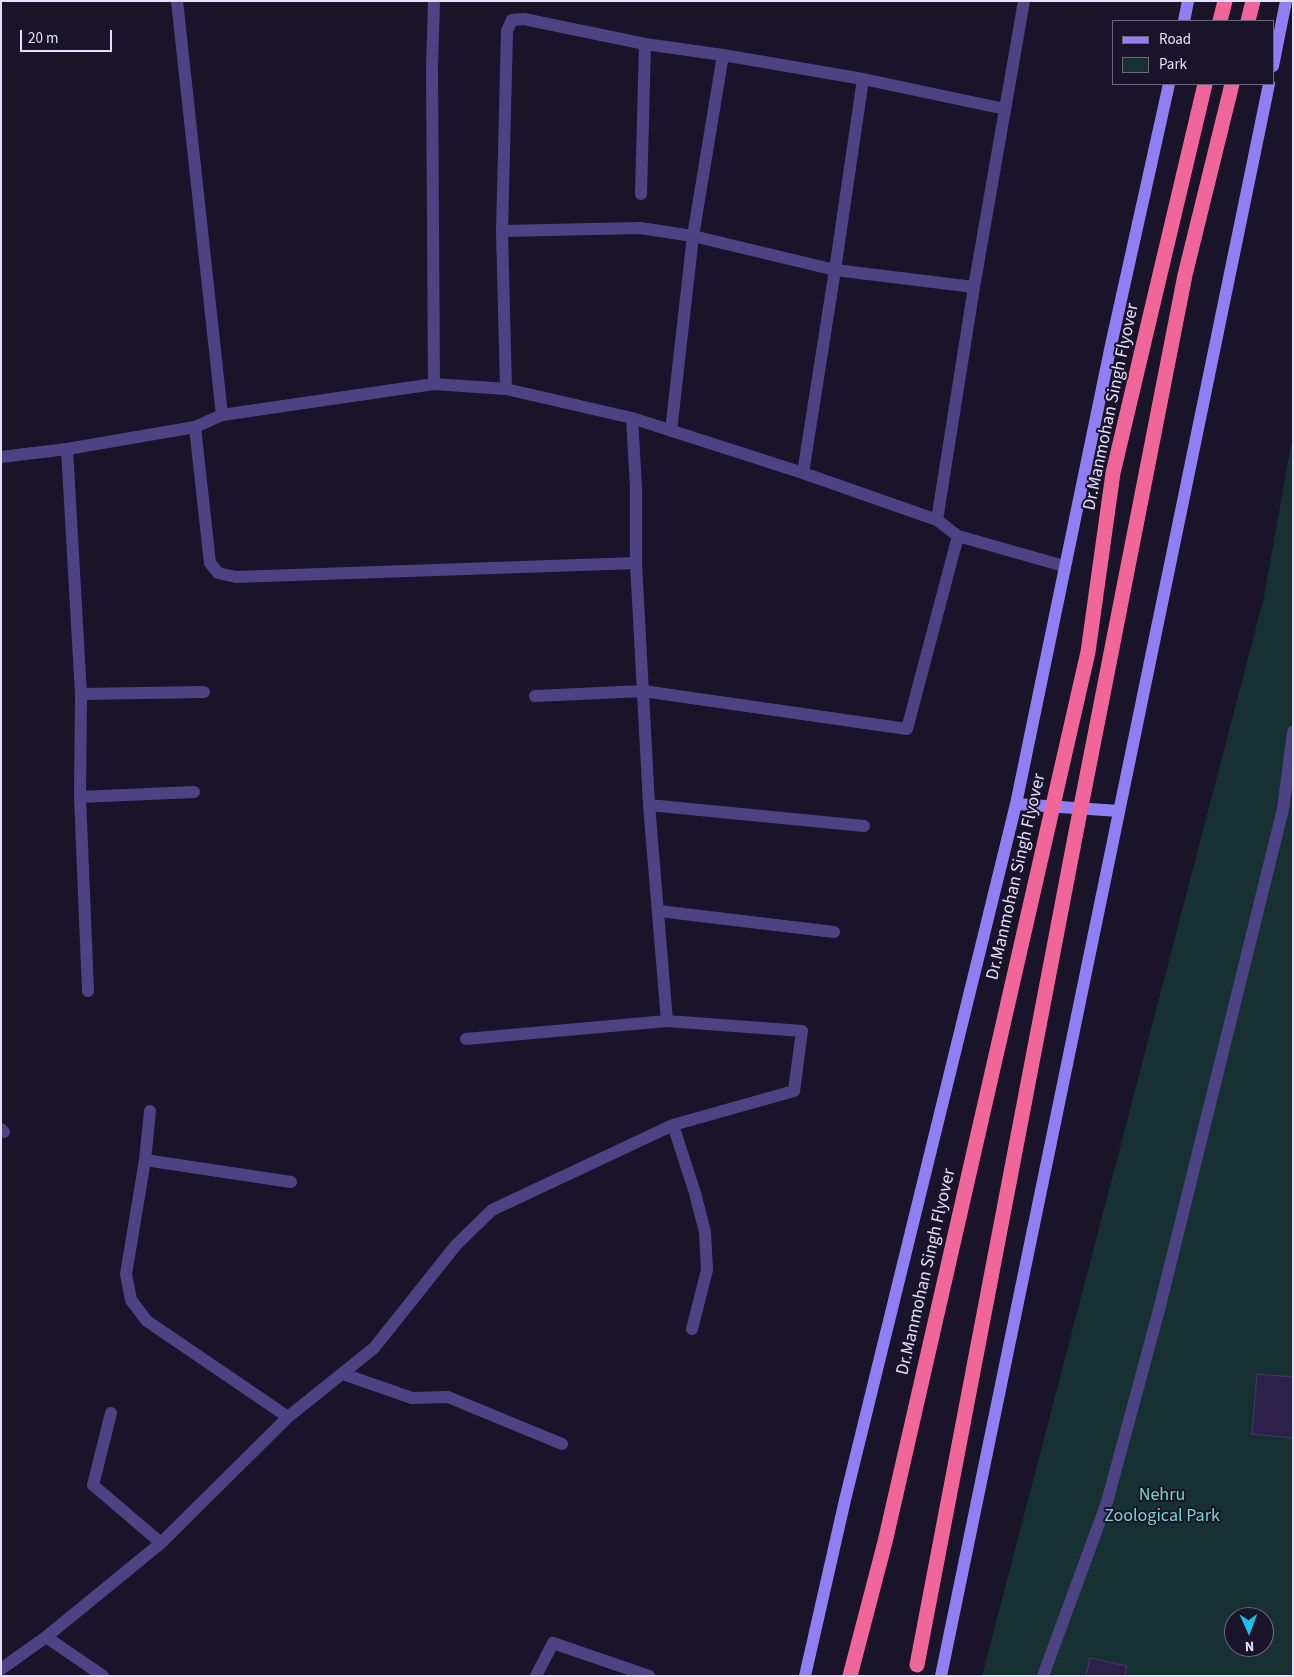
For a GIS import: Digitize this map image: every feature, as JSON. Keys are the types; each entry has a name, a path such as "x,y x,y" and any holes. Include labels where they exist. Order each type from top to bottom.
{"highway":[{"path":"1220,20 1225,1"},
{"path":"1248,20 1253,1"},
{"name":"Dr.Manmohan Singh Flyover","path":"850,1676 887,1532 1086,662 1113,473 1206,85"},
{"path":"916,1670 1183,285 1232,85"}],"main road":[{"path":"1184,20 1188,1"},
{"path":"1274,61 1286,1"},
{"path":"805,1676 845,1500 1016,804 1064,566 1169,85"},
{"path":"941,1676 1269,85"},
{"path":"1016,804 1118,811"}],"street":[{"path":"177,1 222,415"},
{"path":"434,1 432,67 434,384"},
{"path":"937,520 974,286 1024,1"},
{"path":"506,389 502,231 507,31 512,20 524,19 646,44 863,79 1006,109"},
{"path":"641,194 646,44"},
{"path":"671,431 693,236 723,55"},
{"path":"803,473 863,79"},
{"path":"502,231 640,228 693,236 835,270 974,286"},
{"path":"1,457 67,449 195,427 222,415 434,384 506,389 632,418 803,473 937,520 958,536 1064,566"},
{"path":"632,418 636,488 636,563 649,805 667,1021"},
{"path":"195,427 210,563 218,573 236,577 636,563"},
{"path":"67,449 81,694 80,797 88,991"},
{"path":"535,696 643,690 907,730 958,536"},
{"path":"81,694 204,692"},
{"path":"1043,1676 1107,1502 1159,1310 1283,809 1293,732"},
{"path":"80,797 194,792"},
{"path":"649,805 864,826"},
{"path":"658,911 834,932"},
{"path":"1,1669 46,1637 161,1543 288,1417 374,1348 456,1245 492,1210 673,1125 794,1090 802,1031 667,1021 466,1040"},
{"path":"150,1112 145,1160 126,1274 131,1300 147,1321 288,1417"},
{"path":"673,1125 695,1193 705,1232 706,1270 692,1329"},
{"path":"145,1160 291,1182"},
{"path":"343,1374 412,1398 448,1397 562,1444"},
{"path":"111,1413 93,1486 161,1543"},
{"path":"46,1637 103,1676"},
{"path":"536,1676 553,1642 648,1676"}],"green space":[{"name":"Nehru Zoological Park","path":"1293,434 1293,1676 982,1676 1264,597"}],"building":[{"path":"1257,1374 1293,1377 1293,1438 1252,1434"},
{"path":"1090,1658 1127,1666 1125,1676 1086,1676"}]}
